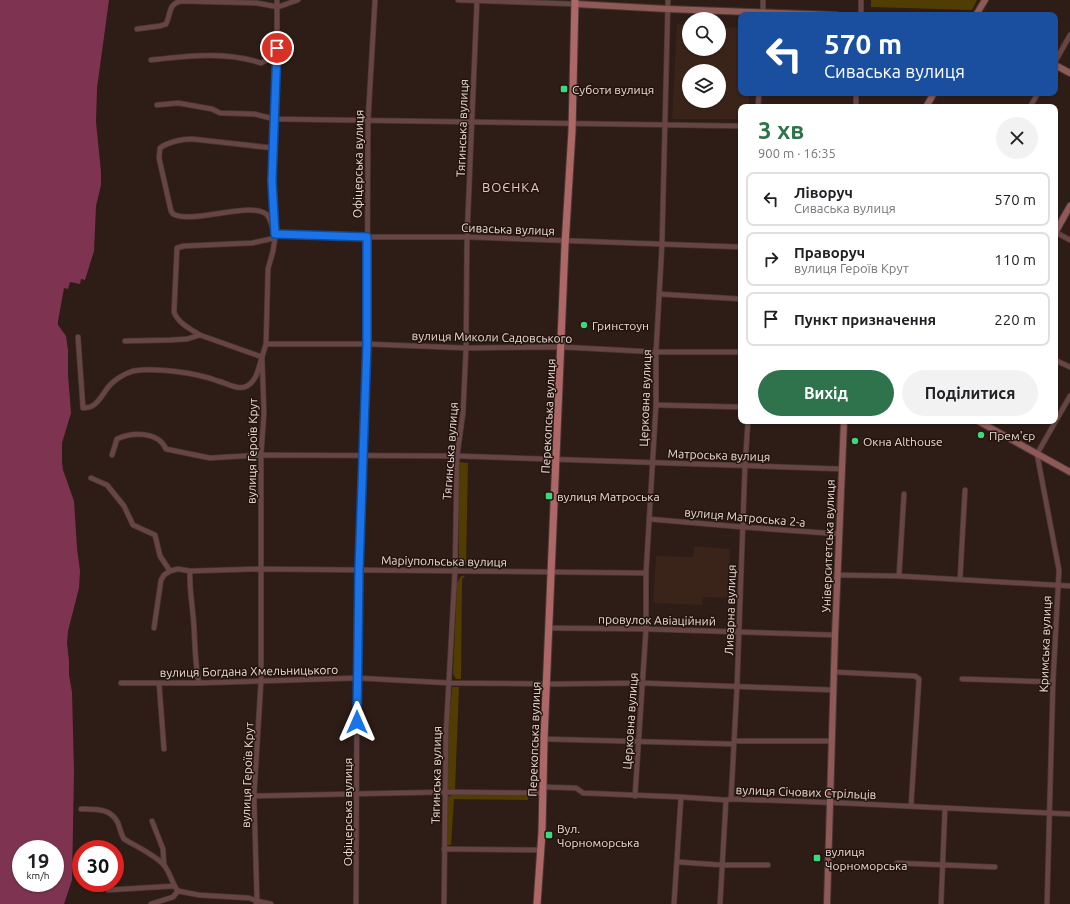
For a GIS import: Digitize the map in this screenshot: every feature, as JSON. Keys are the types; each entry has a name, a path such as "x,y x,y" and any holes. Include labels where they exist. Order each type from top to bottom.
{"main road":[{"name":"Перекопська вулиця","path":"537,904 541,850 544,739 572,124 575,2"}],"street":[{"name":"вулиця Героїв Крут","path":"257,903 254,796 261,681 261,455 264,413 262,357 266,344 268,269 274,251 275,236 272,181 277,48 277,0"},
{"path":"137,29 166,24 172,5 181,1 257,3 278,8 298,0"},
{"name":"Офіцерська вулиця","path":"356,904 357,678 359,569 367,344 368,121 375,0"},
{"path":"458,0 575,2 738,13"},
{"name":"Тягинська вулиця","path":"444,904 446,733 450,683 455,571 457,456 463,413 466,348 467,238 477,0"},
{"name":"Церковна вулиця","path":"636,796 638,741 646,629 646,573 656,405 656,352 662,244 666,124 668,0"},
{"path":"763,0 763,12"},
{"path":"860,12 861,0"},
{"path":"978,12 985,0"},
{"path":"1058,57 1070,35"},
{"path":"151,60 213,55 252,60 261,63 268,60 277,48"},
{"path":"1058,67 1070,73"},
{"path":"157,105 178,103 212,109 220,113 254,114 274,119 738,126"},
{"path":"273,148 184,139 164,146 160,148 158,152 171,211 173,214 181,216 207,215 244,210 262,212 268,216 275,236"},
{"path":"1058,227 1070,206"},
{"path":"1058,234 1070,240"},
{"name":"Сиваська вулиця","path":"200,336 180,321 174,312 177,248 184,246 252,243 275,236 467,238 738,247"},
{"path":"659,294 738,299"},
{"path":"78,337 83,408 91,407 100,400 113,382 133,371 153,370 181,373 208,377 238,388 245,387 251,384 254,380 262,357 200,336 187,339 125,341"},
{"name":"вулиця Миколи Садовського","path":"266,344 367,344 466,348 562,348 656,352 738,352"},
{"path":"1058,362 1070,368"},
{"path":"1058,417 1070,396"},
{"path":"656,405 738,407"},
{"name":"Ливарна вулиця","path":"720,904 722,865 734,743 742,527 748,424"},
{"name":"Університетська вулиця","path":"827,904 835,635 839,575 844,424"},
{"path":"983,424 1070,472"},
{"path":"1037,454 1054,424"},
{"name":"Матроська вулиця","path":"112,455 117,439 127,434 152,436 163,443 166,449 210,458 261,455 363,457 457,456 842,469"},
{"name":"Кримська вулиця","path":"1037,454 1058,570 1053,682 1047,904"},
{"path":"91,478 107,485 124,506 133,526 155,535 160,556 170,571 164,575 161,580 154,628"},
{"path":"960,579 965,490"},
{"path":"899,576 904,494"},
{"name":"вулиця Матроська 2-а","path":"649,519 840,534"},
{"name":"Маріупольська вулиця","path":"170,571 178,569 190,571 359,569 646,573"},
{"path":"190,571 196,669 199,683"},
{"path":"839,575 899,576 1070,586"},
{"name":"провулок Авіаційний","path":"549,628 646,629 835,635"},
{"path":"834,672 915,676 919,679 911,806"},
{"name":"вулиця Богдана Хмельницького","path":"121,683 199,683 357,678 450,683 642,683 834,690"},
{"path":"962,679 1053,682"},
{"path":"159,683 164,749"},
{"path":"544,739 734,743 832,741"},
{"name":"вулиця Січових Стрільців","path":"254,796 357,795 576,788 583,793 636,796 830,802 1070,814"},
{"path":"674,904 678,862 681,797"},
{"path":"941,904 945,808"},
{"path":"81,809 102,809 116,820 124,839 142,849 164,865"},
{"path":"152,821 163,849 164,865 178,891 199,895 249,898 257,903 271,904"},
{"path":"444,849 541,850"},
{"path":"678,862 722,865 768,865"},
{"path":"897,864 995,867"},
{"path":"124,889 174,886"},
{"path":"151,904 173,897 178,891"}],"shaded area":[{"path":"0,0 109,0 97,88 96,122 101,185 96,206 94,251 85,280 81,279 80,284 70,282 68,289 64,288 58,321 58,325 66,336 68,350 71,413 62,443 62,462 63,470 74,501 80,571 79,588 68,631 67,643 69,675 72,692 74,771 72,880 64,904 0,904"},
{"path":"871,0 977,0 972,10 871,7"},
{"path":"677,24 682,24 682,56 726,56 726,27 738,28 738,96 749,96 749,104 738,104 738,119 672,119"},
{"path":"459,462 468,463 466,565 459,565"},
{"path":"694,546 730,549 728,598 703,597 702,605 653,603 656,556 693,557"},
{"path":"461,576 465,576 462,579 461,679 456,679 453,674 457,583"},
{"path":"452,687 459,687 455,789 448,789 448,732"},
{"path":"528,795 528,800 454,799 451,845 446,845 447,799 449,796"}],"place":[{"name":"Суботи вулиця","path":"564,89"},
{"name":"Гринстоун","path":"584,325"},
{"name":"Прем'єр","path":"981,435"},
{"name":"Окна Althouse","path":"855,441"},
{"name":"вулиця Матроська","path":"549,496"},
{"name":"Вул. Чорноморська","path":"549,835"},
{"name":"вулиця Чорноморська","path":"817,858"}],"district":[{"name":"ВОЄНКА","path":"511,187"}],"route":[{"path":"277,48 272,181 275,234 367,237 367,344 359,569 357,722"}]}
